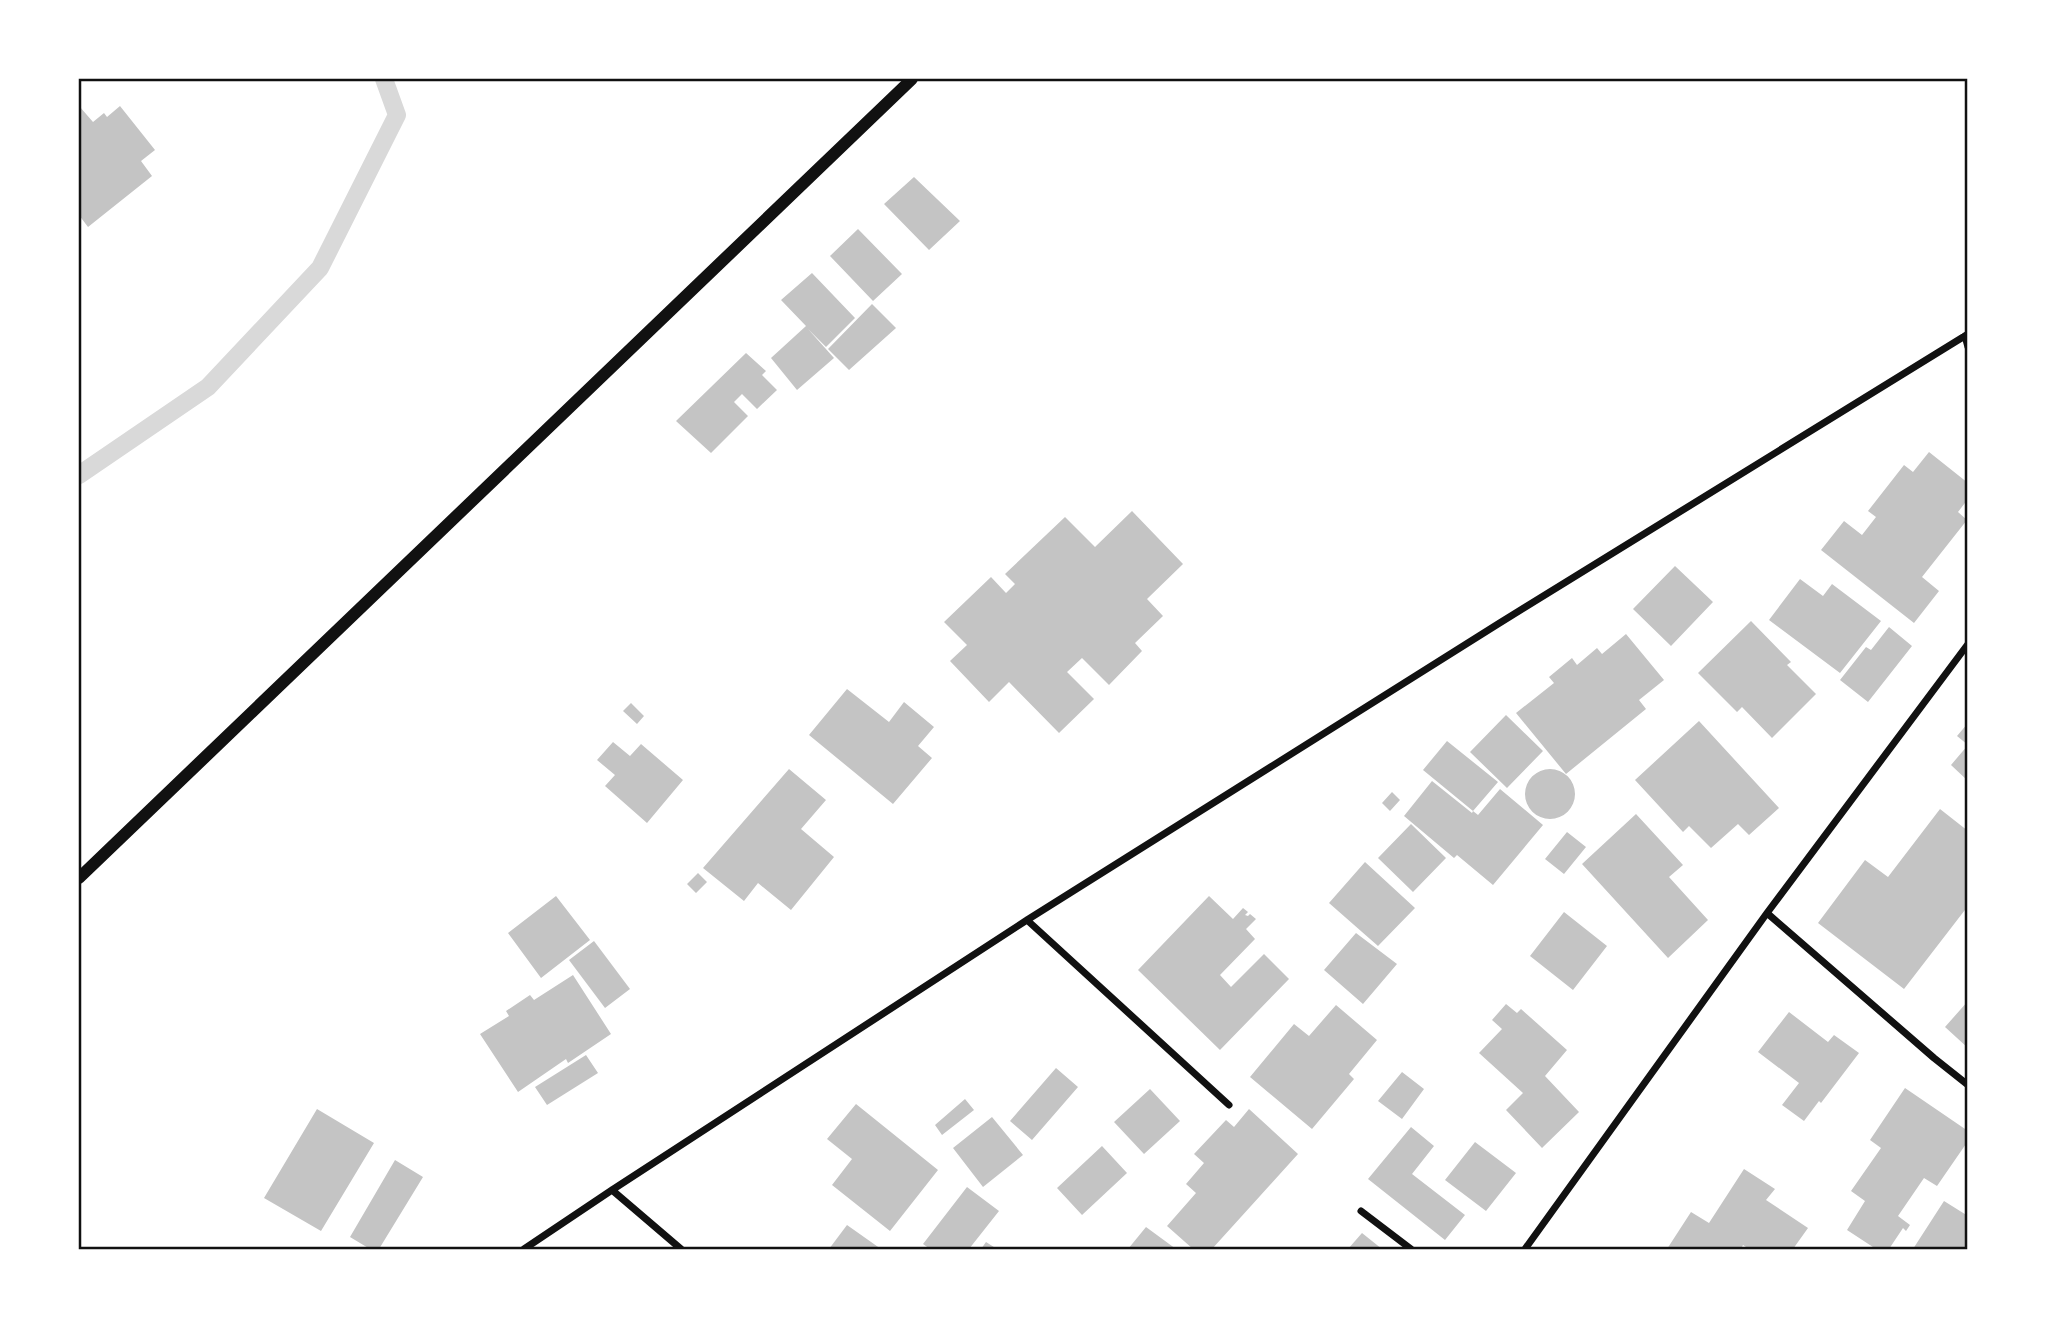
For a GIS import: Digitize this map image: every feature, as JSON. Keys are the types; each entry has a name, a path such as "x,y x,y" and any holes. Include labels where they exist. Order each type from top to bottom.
{"street":[{"path":"79,878 912,79"},
{"path":"524,1249 1027,920 1497,624 1967,335 1968,347"},
{"path":"1525,1249 1767,913 1968,645"},
{"path":"1767,913 1968,1085"},
{"path":"1027,920 1230,1105"},
{"path":"612,1190 681,1249"},
{"path":"1361,1210 1411,1249"}],"building":[{"path":"120,106 155,150 141,161 152,176 88,227 79,215 79,108 93,122 104,113 107,117"},
{"path":"914,177 960,221 929,250 884,204"},
{"path":"858,229 902,274 873,301 830,256"},
{"path":"812,273 855,318 826,347 808,329 834,358 797,390 771,358 806,326 781,300"},
{"path":"872,304 896,328 849,370 828,349"},
{"path":"746,353 766,371 762,375 777,390 757,409 742,394 734,402 748,416 711,453 676,421"},
{"path":"1929,452 1968,483 1968,499 1958,512 1967,520 1922,577 1939,591 1914,623 1821,550 1844,521 1862,535 1876,517 1868,511 1904,465 1913,472"},
{"path":"1132,511 1183,564 1147,599 1163,616 1135,643 1142,651 1109,685 1082,658 1067,672 1094,699 1059,733 1009,682 989,702 950,661 967,645 944,622 991,577 1006,593 1015,584 1005,574 1065,517 1095,547"},
{"path":"1675,566 1713,602 1671,646 1633,609"},
{"path":"1800,579 1823,596 1832,584 1881,621 1840,673 1769,620"},
{"path":"1751,621 1791,662 1787,665 1816,694 1772,738 1742,707 1737,712 1698,673"},
{"path":"1889,627 1912,646 1868,702 1840,680 1866,647 1871,650"},
{"path":"1626,634 1664,680 1639,700 1646,709 1566,774 1516,713 1554,683 1549,677 1572,658 1577,665 1597,648 1602,654"},
{"path":"847,689 889,722 904,702 934,727 918,746 932,758 893,804 809,735"},
{"path":"631,703 644,716 637,724 623,711"},
{"path":"1506,715 1543,751 1507,788 1470,752"},
{"path":"1699,721 1779,808 1749,835 1738,824 1711,848 1689,826 1683,832 1635,780"},
{"path":"1968,723 1968,745 1957,736"},
{"path":"1447,741 1498,782 1473,811 1423,770"},
{"path":"613,742 630,756 641,744 683,780 647,823 605,786 615,775 597,760"},
{"path":"1968,745 1968,781 1951,765"},
{"path":"789,769 826,800 801,829 834,857 791,910 758,883 744,901 703,868"},
{"path":"1550,769 1567,777 1575,794 1567,811 1550,819 1533,811 1525,794 1533,777"},
{"path":"1432,781 1478,815 1500,789 1543,825 1493,885 1457,855 1454,858 1404,816"},
{"path":"1392,792 1400,800 1390,811 1382,803"},
{"path":"1940,809 1968,831 1968,906 1904,989 1818,923 1865,860 1888,877"},
{"path":"1636,814 1683,865 1669,877 1708,920 1668,958 1582,864"},
{"path":"1411,824 1446,858 1413,892 1378,858"},
{"path":"1567,832 1586,847 1564,874 1545,859"},
{"path":"1365,862 1415,908 1378,946 1329,903"},
{"path":"698,873 707,882 696,893 687,884"},
{"path":"556,896 590,940 541,978 508,933"},
{"path":"1209,896 1233,919 1243,908 1248,912 1245,915 1250,914 1256,919 1246,929 1255,939 1220,975 1231,987 1264,954 1289,979 1220,1050 1138,970"},
{"path":"1564,912 1607,946 1573,990 1530,956"},
{"path":"1356,933 1397,964 1363,1004 1324,970"},
{"path":"594,941 630,989 605,1008 569,960"},
{"path":"573,975 611,1034 568,1063 566,1059 518,1092 480,1034 509,1016 506,1011 530,995 534,1000"},
{"path":"1968,1001 1968,1048 1945,1027"},
{"path":"1506,1004 1517,1013 1521,1009 1567,1050 1545,1076 1579,1112 1542,1148 1506,1110 1523,1093 1479,1053 1502,1029 1492,1020"},
{"path":"1336,1005 1377,1040 1349,1074 1354,1079 1312,1129 1250,1077 1294,1024 1309,1036"},
{"path":"1789,1012 1828,1042 1834,1035 1859,1053 1804,1121 1782,1105 1799,1083 1758,1052"},
{"path":"586,1055 598,1073 547,1105 535,1087"},
{"path":"1056,1068 1078,1087 1032,1140 1010,1121"},
{"path":"1402,1072 1424,1089 1402,1119 1378,1101"},
{"path":"1905,1088 1968,1131 1968,1141 1937,1186 1924,1178 1898,1216 1910,1225 1906,1231 1903,1228 1889,1249 1876,1249 1847,1230 1865,1201 1851,1191 1881,1148 1870,1140"},
{"path":"1150,1089 1180,1121 1144,1154 1114,1122"},
{"path":"965,1099 974,1110 942,1135 935,1125"},
{"path":"856,1104 938,1170 890,1231 832,1185 852,1159 827,1139"},
{"path":"317,1109 374,1143 321,1231 264,1198"},
{"path":"1249,1109 1298,1154 1212,1249 1193,1249 1167,1226 1196,1193 1186,1184 1204,1163 1194,1154 1226,1120 1234,1127"},
{"path":"992,1117 1023,1155 983,1187 953,1148"},
{"path":"1411,1127 1434,1146 1412,1174 1465,1215 1445,1240 1368,1179"},
{"path":"1475,1142 1516,1173 1486,1211 1445,1180"},
{"path":"1102,1146 1127,1173 1082,1215 1057,1188"},
{"path":"395,1160 423,1177 379,1249 370,1249 350,1237"},
{"path":"1744,1169 1775,1189 1766,1200 1808,1228 1793,1249 1749,1249 1743,1245 1741,1249 1667,1249 1691,1212 1709,1223"},
{"path":"967,1187 999,1211 969,1249 930,1249 923,1244"},
{"path":"1944,1201 1968,1216 1968,1249 1913,1249"},
{"path":"847,1225 881,1249 829,1249"},
{"path":"1146,1227 1176,1249 1128,1249"},
{"path":"1362,1233 1382,1249 1348,1249"},
{"path":"986,1242 997,1249 981,1249"}],"waterway":[{"path":"79,475 208,387 320,268 397,115 384,79"}]}
